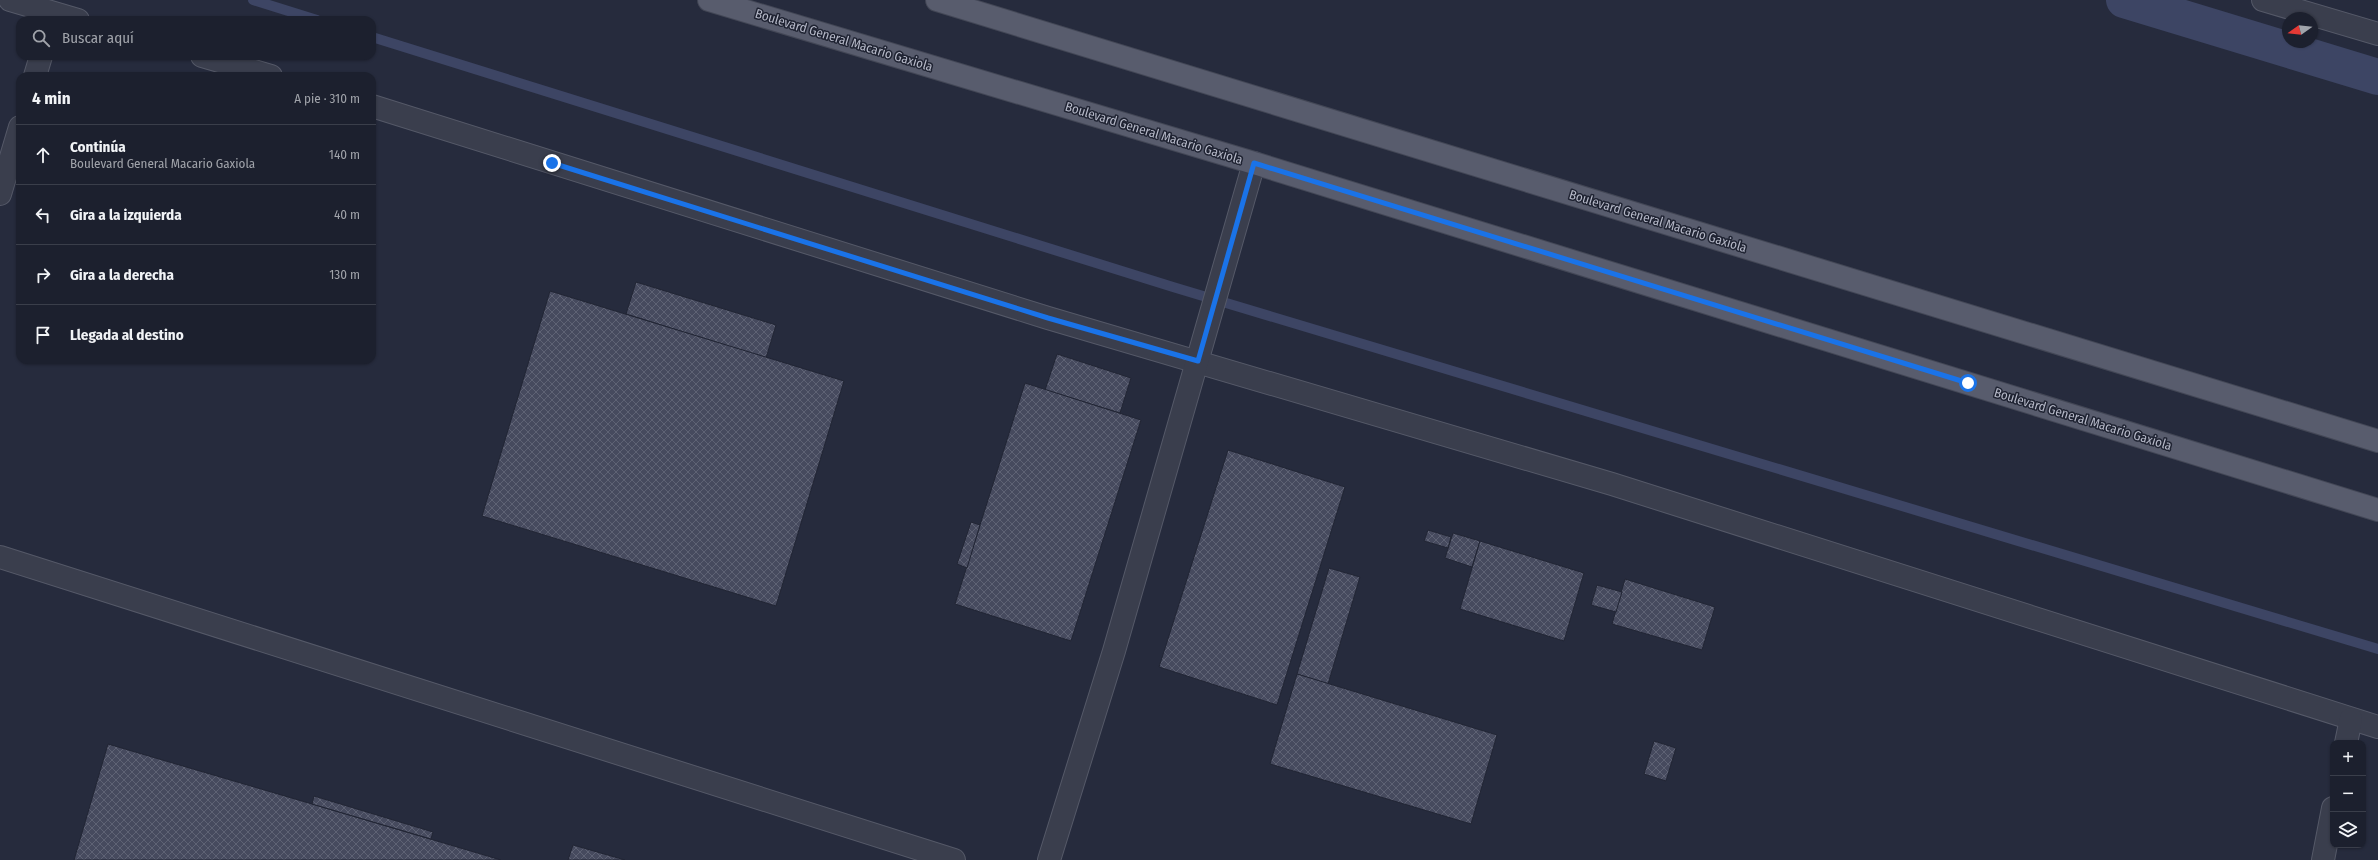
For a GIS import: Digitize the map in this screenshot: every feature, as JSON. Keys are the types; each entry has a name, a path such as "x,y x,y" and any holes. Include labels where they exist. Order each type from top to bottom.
{"main road":[{"name":"Boulevard General Macario Gaxiola","path":"709,0 1254,163 2378,510"},
{"name":"Boulevard General Macario Gaxiola","path":"938,0 2378,441"}],"street":[{"path":"10,0 54,11 67,16"},
{"path":"2263,0 2378,34"},
{"path":"36,72 40,60"},
{"path":"216,60 257,72"},
{"path":"376,107 1040,315 1612,484 2378,727"},
{"path":"0,194 16,140"},
{"path":"1049,860 1114,651 1254,163"},
{"path":"0,556 954,860"},
{"path":"2347,740 2351,719"},
{"path":"2323,860 2332,812"}],"building":[{"path":"636,282 776,325 766,358 626,314"},
{"path":"550,291 844,381 776,606 482,516"},
{"path":"1057,354 1131,378 1120,413 1045,390"},
{"path":"1025,383 1141,420 1071,641 955,604"},
{"path":"1228,450 1345,487 1277,705 1159,667"},
{"path":"971,522 980,525 967,568 957,564"},
{"path":"1428,530 1451,537 1448,548 1424,541"},
{"path":"1453,533 1480,541 1472,567 1445,558"},
{"path":"1480,541 1584,573 1564,641 1460,609"},
{"path":"1329,568 1360,577 1328,684 1297,674"},
{"path":"1625,579 1715,607 1702,650 1612,624"},
{"path":"1597,585 1622,592 1616,612 1591,605"},
{"path":"1297,674 1497,735 1471,824 1270,764"},
{"path":"1654,741 1676,748 1666,781 1644,774"},
{"path":"108,744 312,804 501,860 74,860"},
{"path":"314,796 433,832 431,839 312,804"},
{"path":"573,845 625,860 568,860"}],"waterway":[{"path":"253,0 304,16"},
{"path":"2124,0 2378,77"},
{"path":"376,38 1173,287 2378,649"}],"route":[{"path":"552,163 1048,318 1198,361 1254,163 1968,383"}]}
